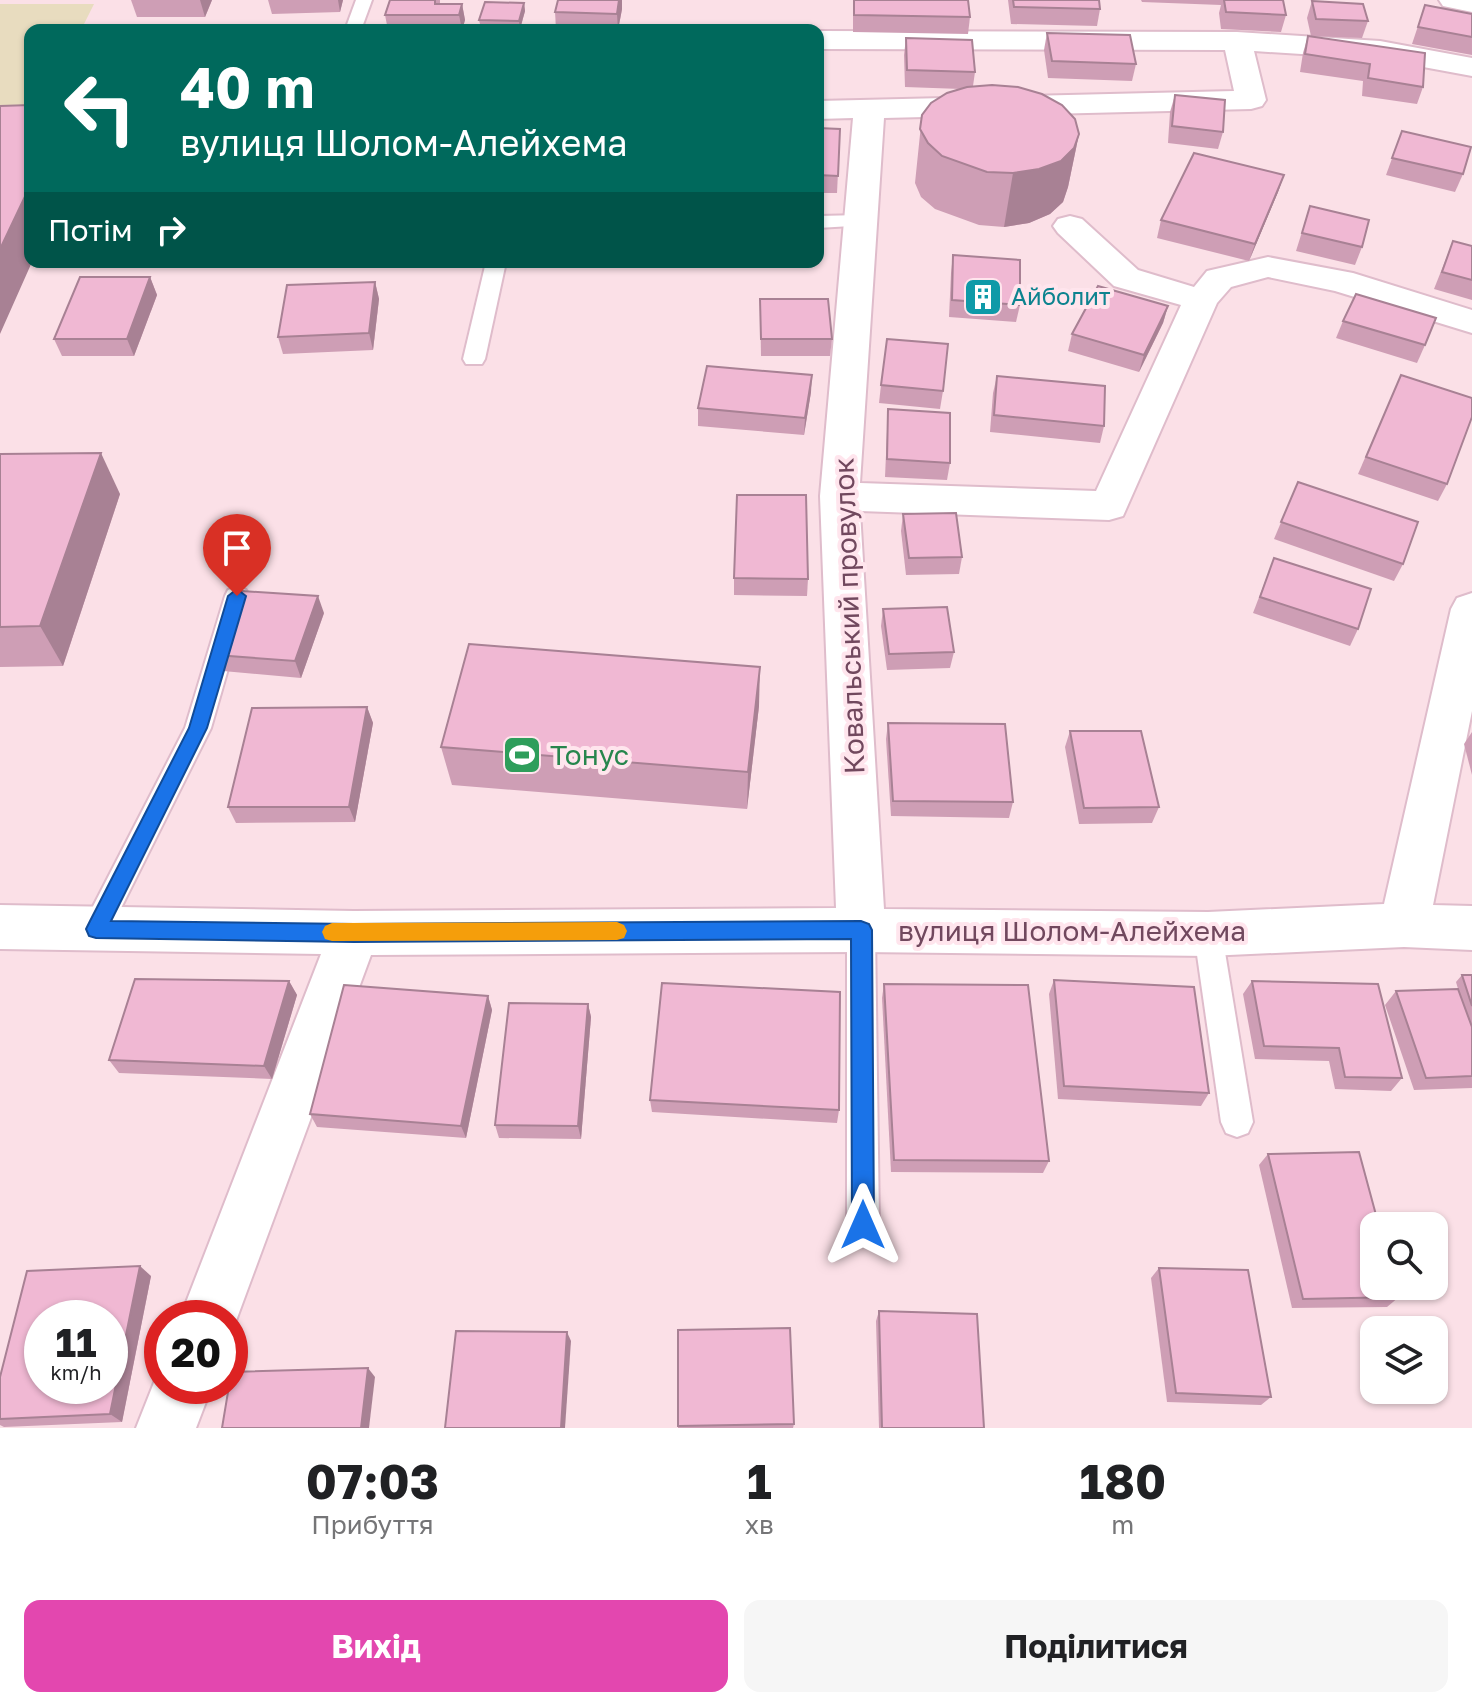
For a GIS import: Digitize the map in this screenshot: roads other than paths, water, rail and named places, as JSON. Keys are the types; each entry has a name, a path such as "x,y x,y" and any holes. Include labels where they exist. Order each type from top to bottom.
{"street":[{"path":"1453,0 1472,4"},
{"path":"824,40 1237,41 1380,50 1472,67"},
{"path":"824,110 1251,100 1237,41"},
{"name":"Ковальський провулок","path":"861,930 840,496 869,110"},
{"path":"1070,226 1126,278 1201,300"},
{"path":"840,496 1109,506 1201,300 1219,279 1268,267 1341,281 1472,322"},
{"path":"1404,925 1462,711 1472,609"},
{"name":"вулиця Шолом-Алейхема","path":"0,927 354,933 861,930 1208,934 1404,925 1472,928"},
{"path":"216,1300 354,933"},
{"path":"166,1428 175,1404"}],"lane":[{"path":"355,24 364,0"},
{"path":"824,222 861,221"},
{"path":"474,359 495,268"},
{"path":"96,929 198,728 237,596"},
{"path":"861,930 863,1225"},
{"path":"1208,934 1237,1122"}],"place":[{"name":"Айболит","path":"983,297"},
{"name":"Тонус","path":"522,755"}]}
